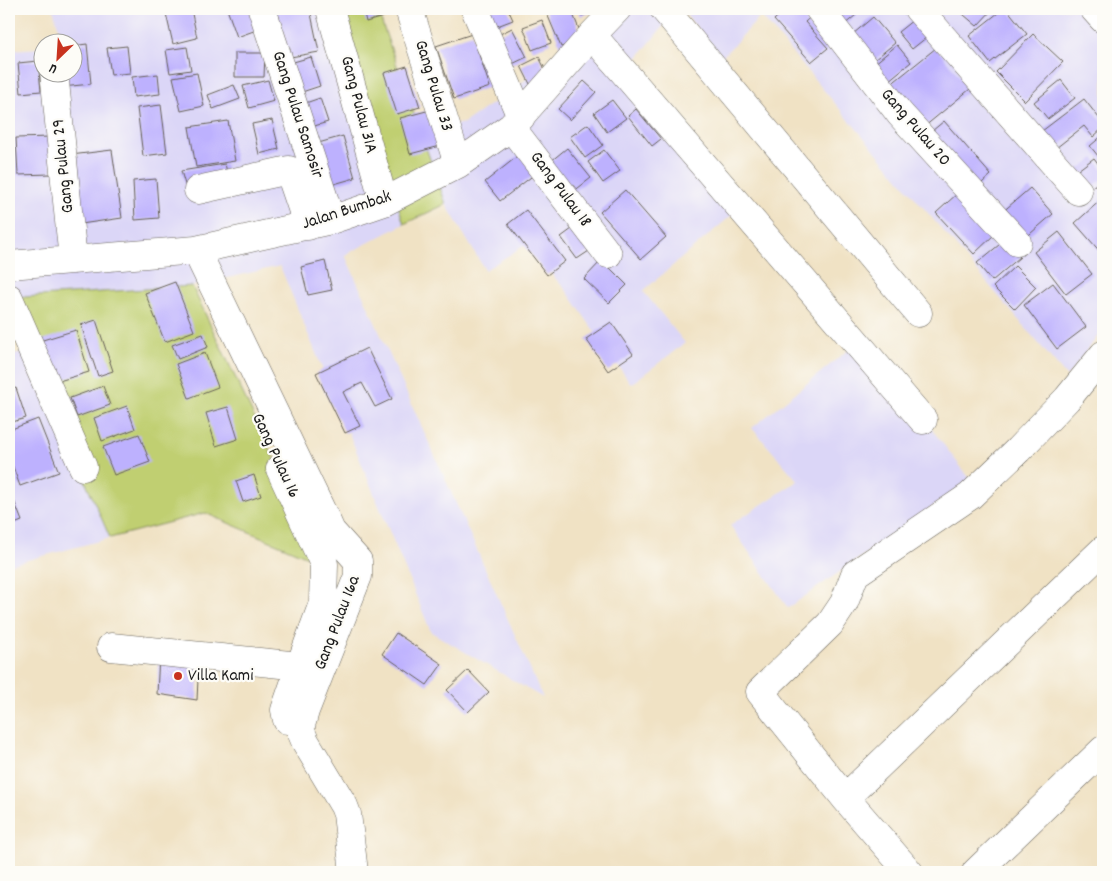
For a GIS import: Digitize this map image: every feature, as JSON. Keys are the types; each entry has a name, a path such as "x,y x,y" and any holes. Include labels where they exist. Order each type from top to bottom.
{"street":[{"name":"Gang Pulau Samosir","path":"262,9 319,223"},
{"name":"Gang Pulau 31A","path":"330,9 384,202"},
{"name":"Gang Pulau 33","path":"409,9 458,164"},
{"name":"Gang Pulau 18","path":"475,9 516,122 608,254"},
{"name":"Jalan Bumbak","path":"9,265 189,251 319,223 384,202 458,164 516,122 592,35 618,9"},
{"path":"664,9 918,313"},
{"name":"Gang Pulau 20","path":"819,9 900,114 1017,242"},
{"path":"918,9 1078,191"},
{"path":"1094,9 1103,19"},
{"path":"592,35 922,420"},
{"name":"Gang Pulau 29","path":"55,82 73,260"},
{"path":"198,190 290,170 319,223"},
{"name":"Gang Pulau 16","path":"189,251 324,564 323,604 285,710 287,720"},
{"name":"Gang Pulau 16a","path":"189,251 326,522 331,531 358,561 358,576 304,711 300,729 347,814 354,872"},
{"path":"9,298 83,467"},
{"path":"909,872 845,798 760,692 830,624 844,603 854,574 970,496 1067,399 1103,356"},
{"path":"845,798 1103,550"},
{"path":"111,647 300,666"},
{"path":"976,872 1103,750"}],"shaded area":[{"path":"53,9 333,9 404,224 345,255 543,698 431,632 280,266 192,286 9,298 9,50 32,49 32,82 82,82 82,32 60,32"},
{"path":"592,9 677,9 630,67 746,203 643,291 685,343 631,384 566,290 525,245 485,270 446,204 421,132 464,123 603,26"},
{"path":"681,9 1103,9 1103,329 1067,377 761,16 722,57"},
{"path":"862,339 971,480 788,608 730,525 798,481 752,428"},
{"path":"29,351 110,538 9,565 9,355"}],"green space":[{"path":"333,9 377,9 446,204 404,224"},
{"path":"192,286 324,564 205,513 110,538 29,351 9,298"}],"building":[{"path":"165,9 191,9 197,38 173,44"},
{"path":"227,9 254,9 262,28 237,37"},
{"path":"310,9 319,52 285,58 276,11"},
{"path":"363,9 399,9 400,12 366,22"},
{"path":"484,9 508,9 513,20 492,28"},
{"path":"545,9 571,9 583,39 561,47"},
{"path":"578,9 599,9 581,16"},
{"path":"786,9 816,9 817,11 805,22 828,48 811,62 774,20"},
{"path":"837,9 862,10 838,30 827,17"},
{"path":"957,9 993,9 977,26"},
{"path":"1003,9 1007,9 1027,34 990,63 969,36"},
{"path":"873,17 895,43 874,60 853,34"},
{"path":"542,20 551,43 532,50 523,27"},
{"path":"913,20 927,37 912,49 898,32"},
{"path":"512,28 527,57 508,66 494,37"},
{"path":"472,34 490,87 454,99 436,46"},
{"path":"1033,34 1063,62 1025,101 996,72"},
{"path":"87,44 91,84 62,87 61,82 82,82 82,45"},
{"path":"897,45 911,62 888,81 874,64"},
{"path":"127,46 130,73 111,75 107,48"},
{"path":"187,47 191,70 170,73 166,50"},
{"path":"936,48 970,89 924,127 890,85"},
{"path":"235,53 265,53 264,77 235,77"},
{"path":"311,57 320,86 293,95 283,65"},
{"path":"539,57 548,75 530,84 521,66"},
{"path":"32,62 32,82 40,82 41,91 21,93 18,63"},
{"path":"407,66 420,107 397,114 384,73"},
{"path":"197,73 204,106 181,111 173,77"},
{"path":"158,74 160,94 134,97 132,77"},
{"path":"268,80 274,101 249,108 243,86"},
{"path":"1061,80 1075,98 1048,119 1034,102"},
{"path":"584,81 596,92 570,120 558,109"},
{"path":"234,85 240,99 213,109 208,95"},
{"path":"320,98 328,122 304,129 297,106"},
{"path":"1084,99 1103,123 1103,128 1093,137 1084,126 1056,148 1042,131"},
{"path":"612,100 626,118 607,132 594,113"},
{"path":"161,105 167,153 143,156 137,108"},
{"path":"434,109 444,145 410,154 400,118"},
{"path":"636,109 661,139 652,146 628,116"},
{"path":"272,120 279,149 259,154 252,124"},
{"path":"228,121 235,161 196,167 189,127"},
{"path":"944,121 991,175 974,190 926,136"},
{"path":"588,124 603,145 585,158 570,137"},
{"path":"1103,135 1103,162 1090,146"},
{"path":"343,136 355,178 327,186 315,144"},
{"path":"50,137 51,174 18,175 16,138"},
{"path":"567,148 591,178 569,195 545,166"},
{"path":"112,150 122,218 81,224 71,155"},
{"path":"604,150 620,171 603,183 588,162"},
{"path":"519,155 535,174 500,201 485,182"},
{"path":"1094,158 1103,170 1103,179 1088,190 1074,173"},
{"path":"225,164 229,180 186,188 181,171"},
{"path":"156,179 159,218 135,220 133,181"},
{"path":"1030,188 1053,214 1023,240 1000,214"},
{"path":"625,190 666,237 641,259 600,212"},
{"path":"958,193 996,233 974,254 936,213"},
{"path":"1103,198 1103,255 1075,223"},
{"path":"526,210 565,261 547,275 508,224"},
{"path":"576,226 592,249 577,259 561,237"},
{"path":"1059,232 1092,274 1066,294 1034,252"},
{"path":"1005,240 1020,257 992,281 977,263"},
{"path":"602,260 627,285 609,303 584,279"},
{"path":"325,261 332,290 308,295 301,267"},
{"path":"1015,266 1036,287 1015,309 993,287"},
{"path":"175,282 194,331 165,342 145,293"},
{"path":"1053,283 1086,327 1057,349 1024,305"},
{"path":"96,320 113,371 98,376 81,325"},
{"path":"611,322 633,354 608,371 586,339"},
{"path":"76,330 89,372 49,384 36,342"},
{"path":"203,334 208,347 178,359 172,345"},
{"path":"367,348 392,399 375,407 362,383 343,392 360,426 345,433 316,373"},
{"path":"205,353 218,387 189,398 176,364"},
{"path":"103,386 110,405 77,417 70,398"},
{"path":"16,388 26,418 9,423 9,390"},
{"path":"127,406 135,429 102,441 94,418"},
{"path":"228,407 238,439 216,446 206,413"},
{"path":"38,419 59,472 20,486 9,456 9,430"},
{"path":"139,434 150,462 114,475 103,447"},
{"path":"254,475 261,496 243,502 236,481"},
{"path":"9,488 22,521 9,526"},
{"path":"396,633 442,664 427,685 382,654"},
{"name":"Villa Kami","path":"159,655 199,658 197,700 157,694"},
{"path":"468,670 489,692 468,712 447,690"}],"place":[{"name":"Villa Kami","path":"178,676"}]}
